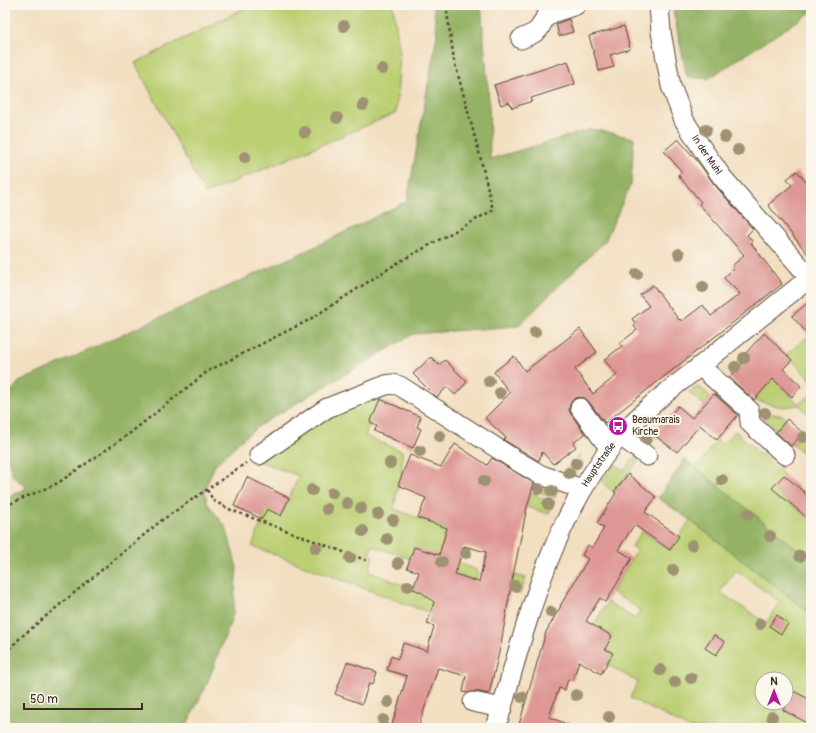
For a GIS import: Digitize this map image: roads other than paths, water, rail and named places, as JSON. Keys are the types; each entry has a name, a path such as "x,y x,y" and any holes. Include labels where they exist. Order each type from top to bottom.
{"street":[{"path":"521,39 534,34 545,18 552,13 576,5"},
{"name":"In der Muhl","path":"659,5 661,32 671,86 684,120 722,177 811,278"},
{"name":"Hauptstraße","path":"496,728 527,622 554,545 582,490 596,467 615,442 640,416 672,388 811,278"},
{"path":"700,366 749,410 750,423 786,455"},
{"path":"259,455 327,408 386,385 393,384 400,386 517,462 540,475 582,490"},
{"path":"580,408 615,442 647,456"},
{"path":"473,702 502,708"}],"place":[{"name":"Beaumarais Kirche","path":"618,426"}]}
